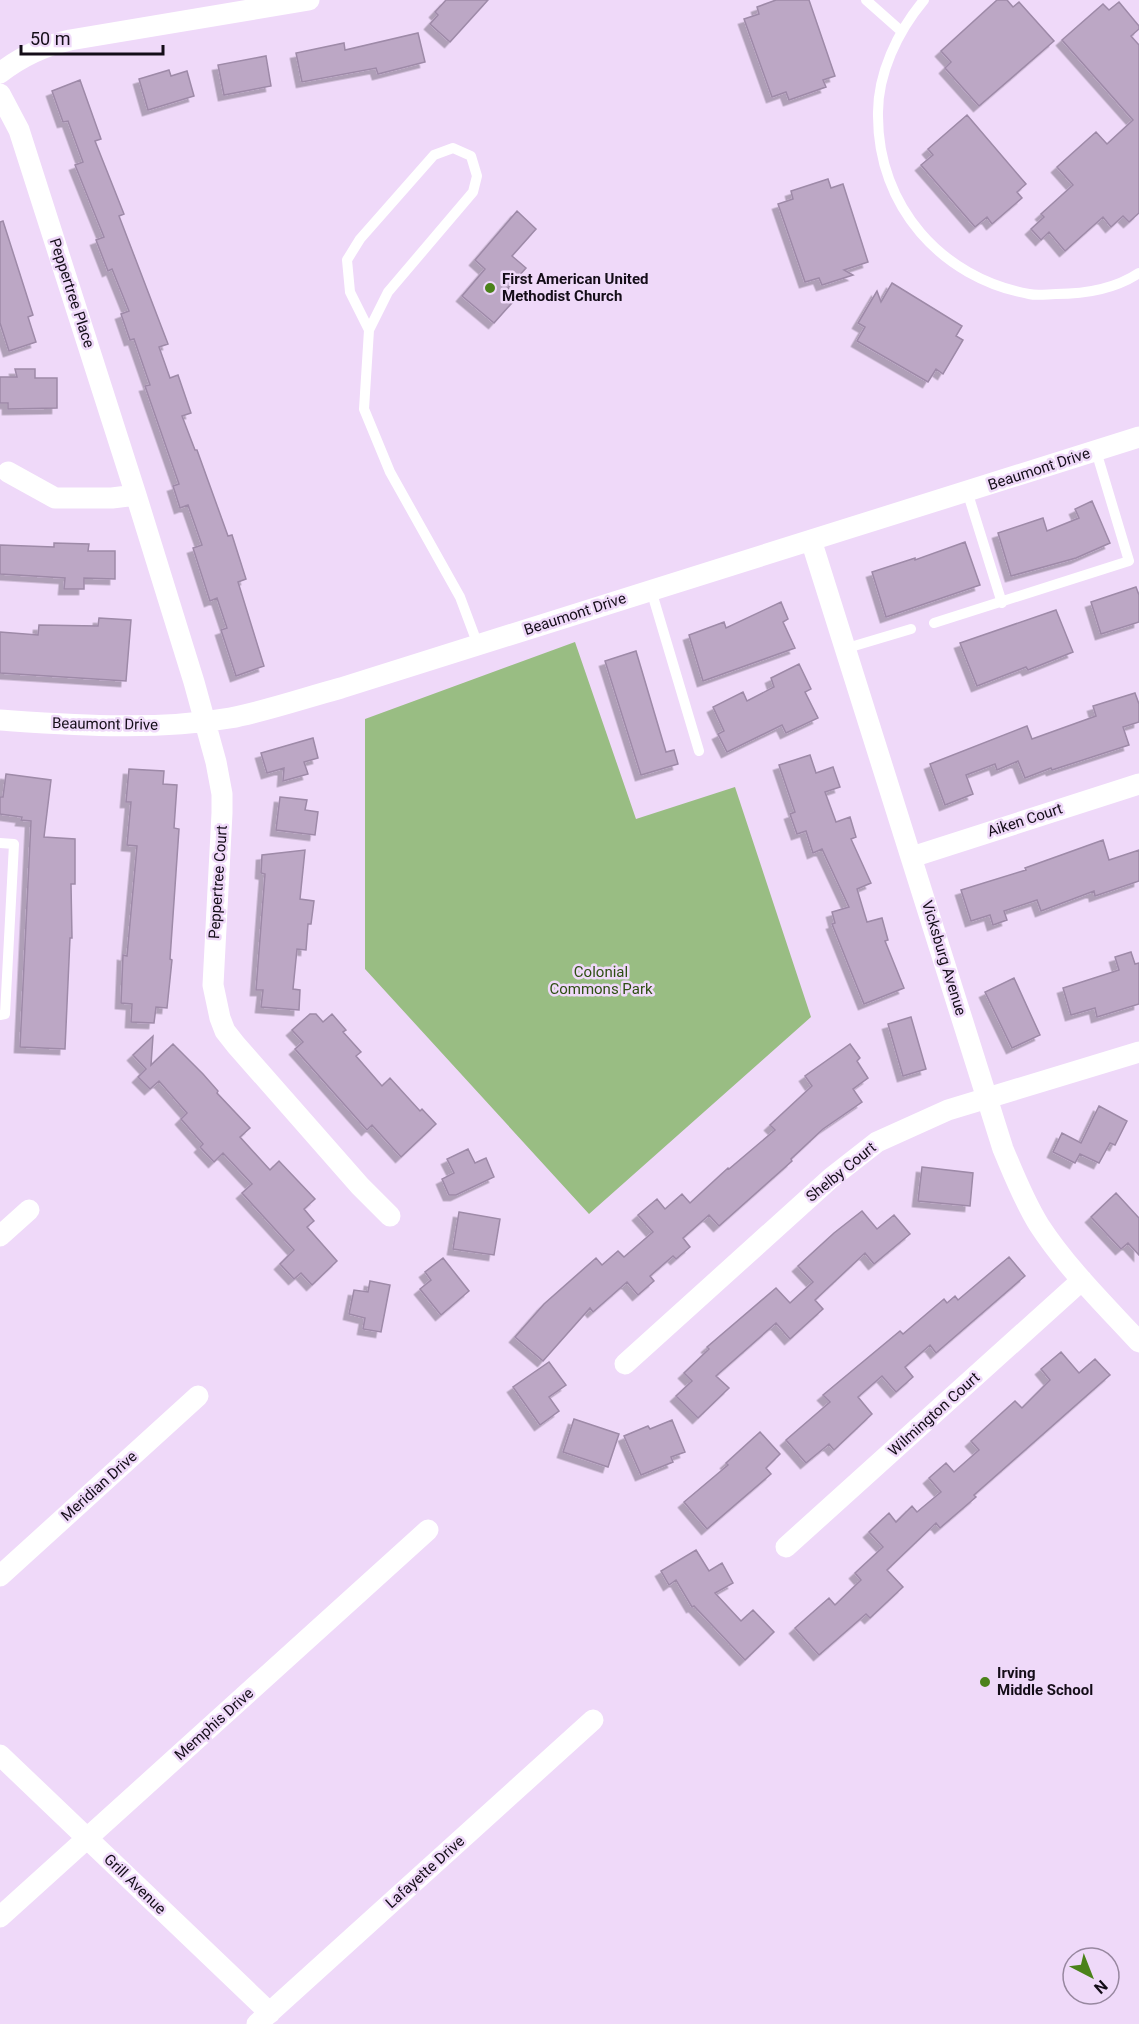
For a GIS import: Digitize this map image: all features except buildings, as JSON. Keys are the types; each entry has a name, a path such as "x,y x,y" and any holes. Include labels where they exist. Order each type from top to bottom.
{"street":[{"path":"0,73 27,54 44,46 309,0"},
{"name":"Peppertree Place","path":"0,94 19,130 136,495"},
{"name":"Beaumont Drive","path":"0,720 127,726 231,718 478,645 1139,437"},
{"path":"8,472 55,498 112,498 136,495"},
{"name":"Peppertree Court","path":"136,495 205,721 222,794 213,962 215,1002 220,1018 225,1031 236,1045 360,1186 390,1216"},
{"name":"Vicksburg Avenue","path":"811,540 1003,1149 1028,1206 1040,1226 1082,1280 1139,1342"},
{"name":"Aiken Court","path":"912,857 1139,784"},
{"name":"Shelby Court","path":"625,1364 857,1156 877,1142 948,1110 1139,1052"},
{"path":"0,1236 28,1210"},
{"name":"Wilmington Court","path":"786,1547 1082,1280"},
{"name":"Meridian Drive","path":"0,1576 198,1396"},
{"name":"Memphis Drive","path":"0,1917 428,1530"},
{"name":"Lafayette Drive","path":"264,2018 593,1719"},
{"name":"Grill Avenue","path":"0,1755 88,1839 264,2018"}],"lane":[{"path":"866,0 901,31"},
{"path":"924,0 901,31 884,72 878,115 884,166 905,214 938,253 981,280 1030,295 1082,294 1128,280 1139,273"},
{"path":"369,330 350,292 347,260 360,240 434,155 453,148 471,156 477,176 473,192 388,292 369,330 364,409 390,472 460,597 478,645"},
{"path":"934,623 1130,561 1096,450"},
{"path":"967,491 1002,603"},
{"path":"651,590 699,752"},
{"path":"844,649 911,629"},
{"path":"0,843 14,844 5,1014 0,1015"}],"green space":[{"name":"Colonial Commons Park","path":"575,642 636,819 735,787 811,1017 589,1214 365,969 365,719"}],"place":[{"name":"First American United Methodist Church","path":"490,288"},
{"name":"Irving Middle School","path":"985,1682"}]}
